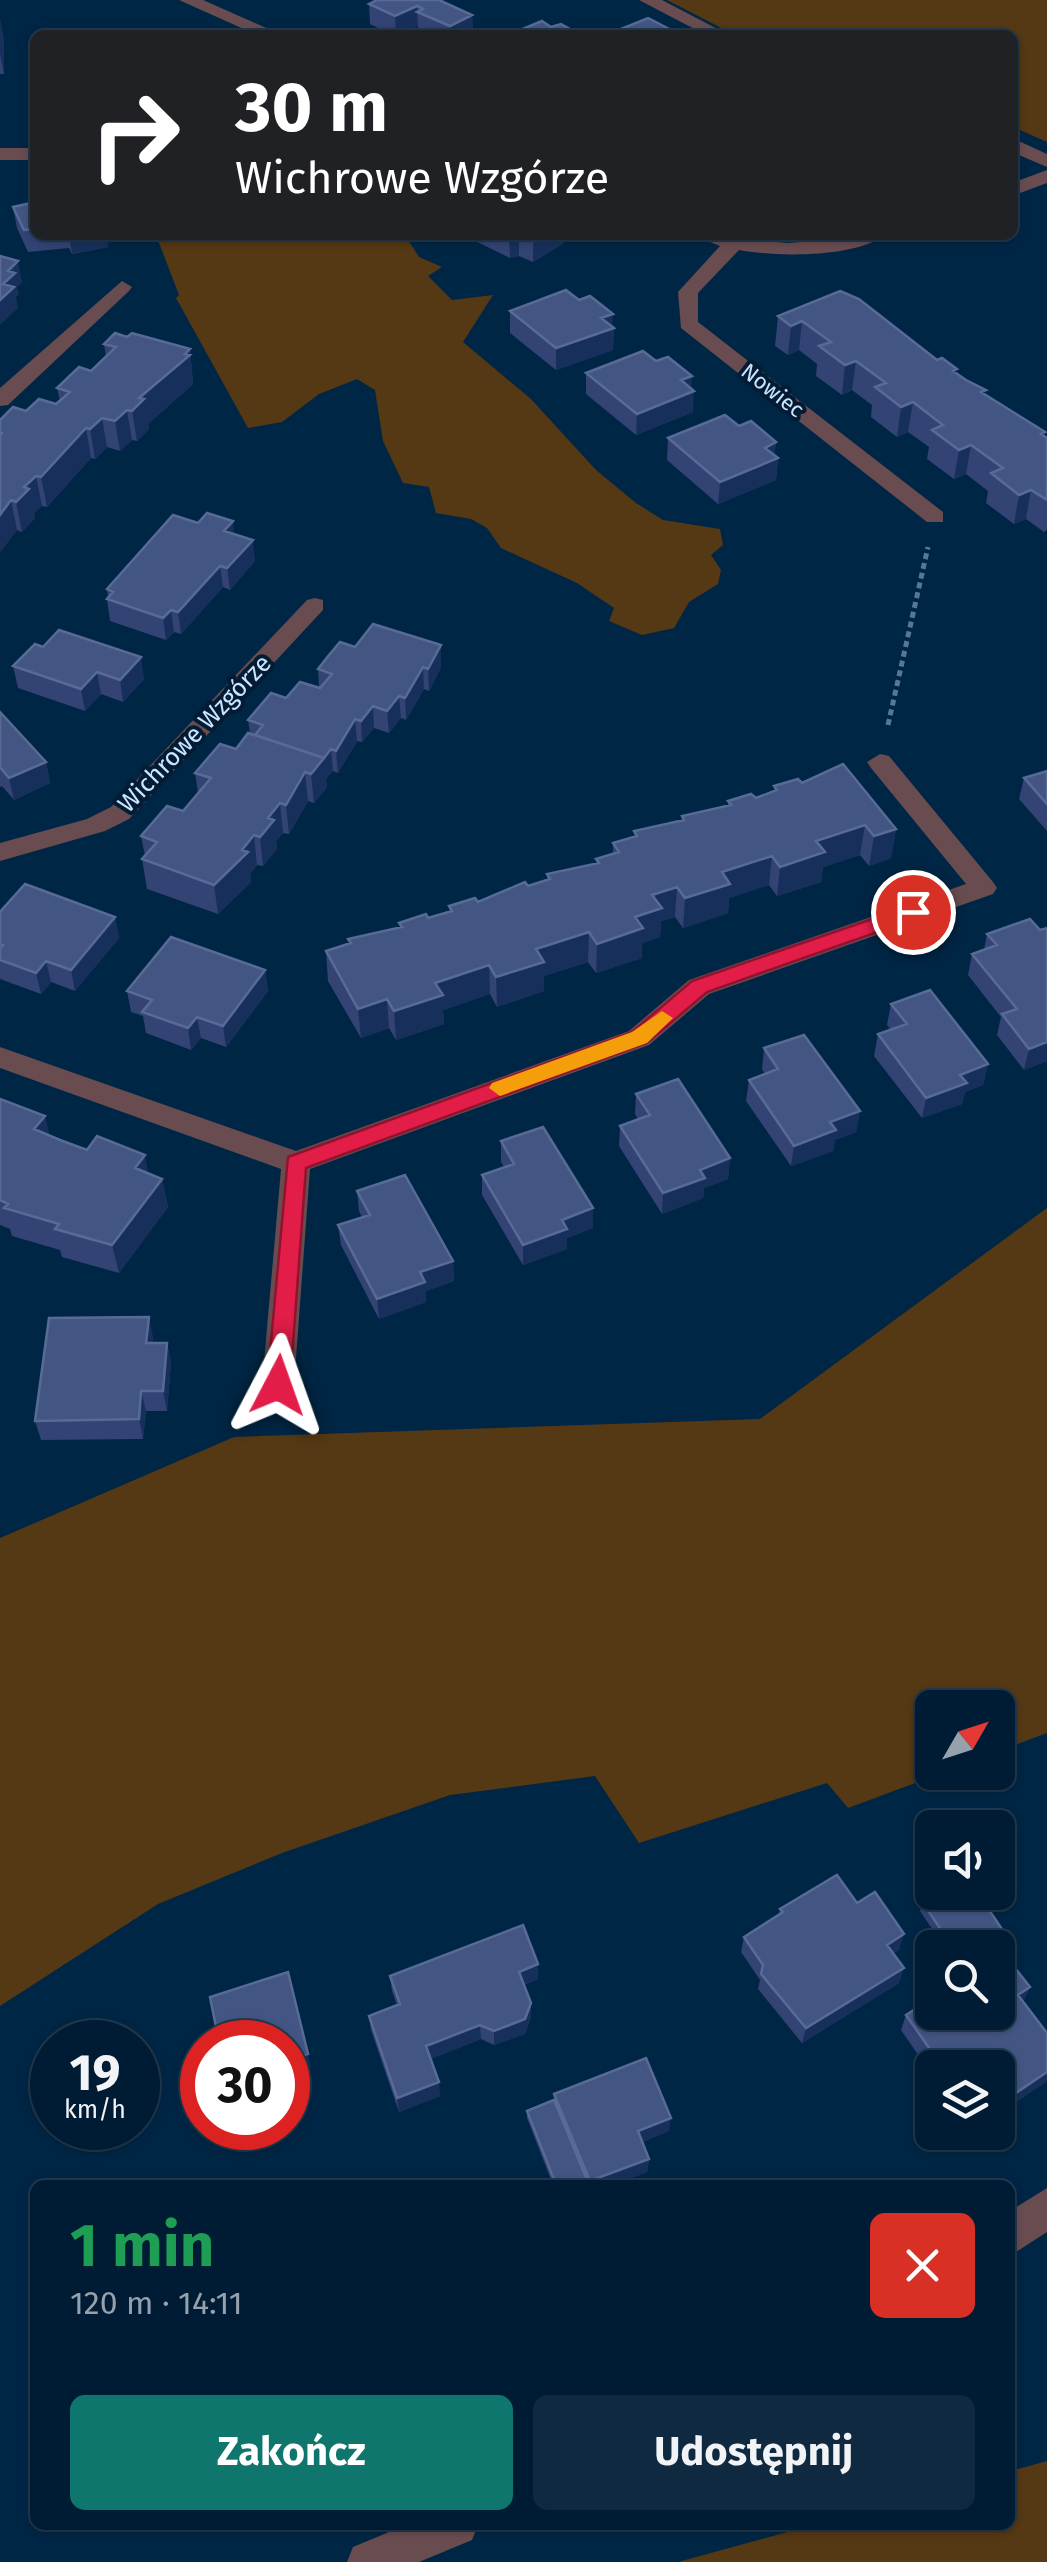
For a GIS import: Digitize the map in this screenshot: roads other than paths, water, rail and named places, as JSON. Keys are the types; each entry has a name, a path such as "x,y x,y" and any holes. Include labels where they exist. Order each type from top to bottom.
{"street":[{"path":"188,0 261,30"},
{"path":"648,0 710,30"},
{"path":"1018,147 1047,161"},
{"path":"0,154 30,154"},
{"path":"1018,188 1047,176"},
{"path":"720,240 804,250 851,240"},
{"name":"Nowiec","path":"733,244 688,292 688,324 935,517"},
{"path":"0,400 122,287"},
{"name":"Wichrowe Wzgórze","path":"0,852 96,825 120,813 315,605"},
{"path":"0,1058 296,1163 639,1038 700,987 984,888 883,749"},
{"path":"278,1385 296,1163"},
{"path":"1015,2232 1047,2207"},
{"path":"368,2562 445,2530"}]}
